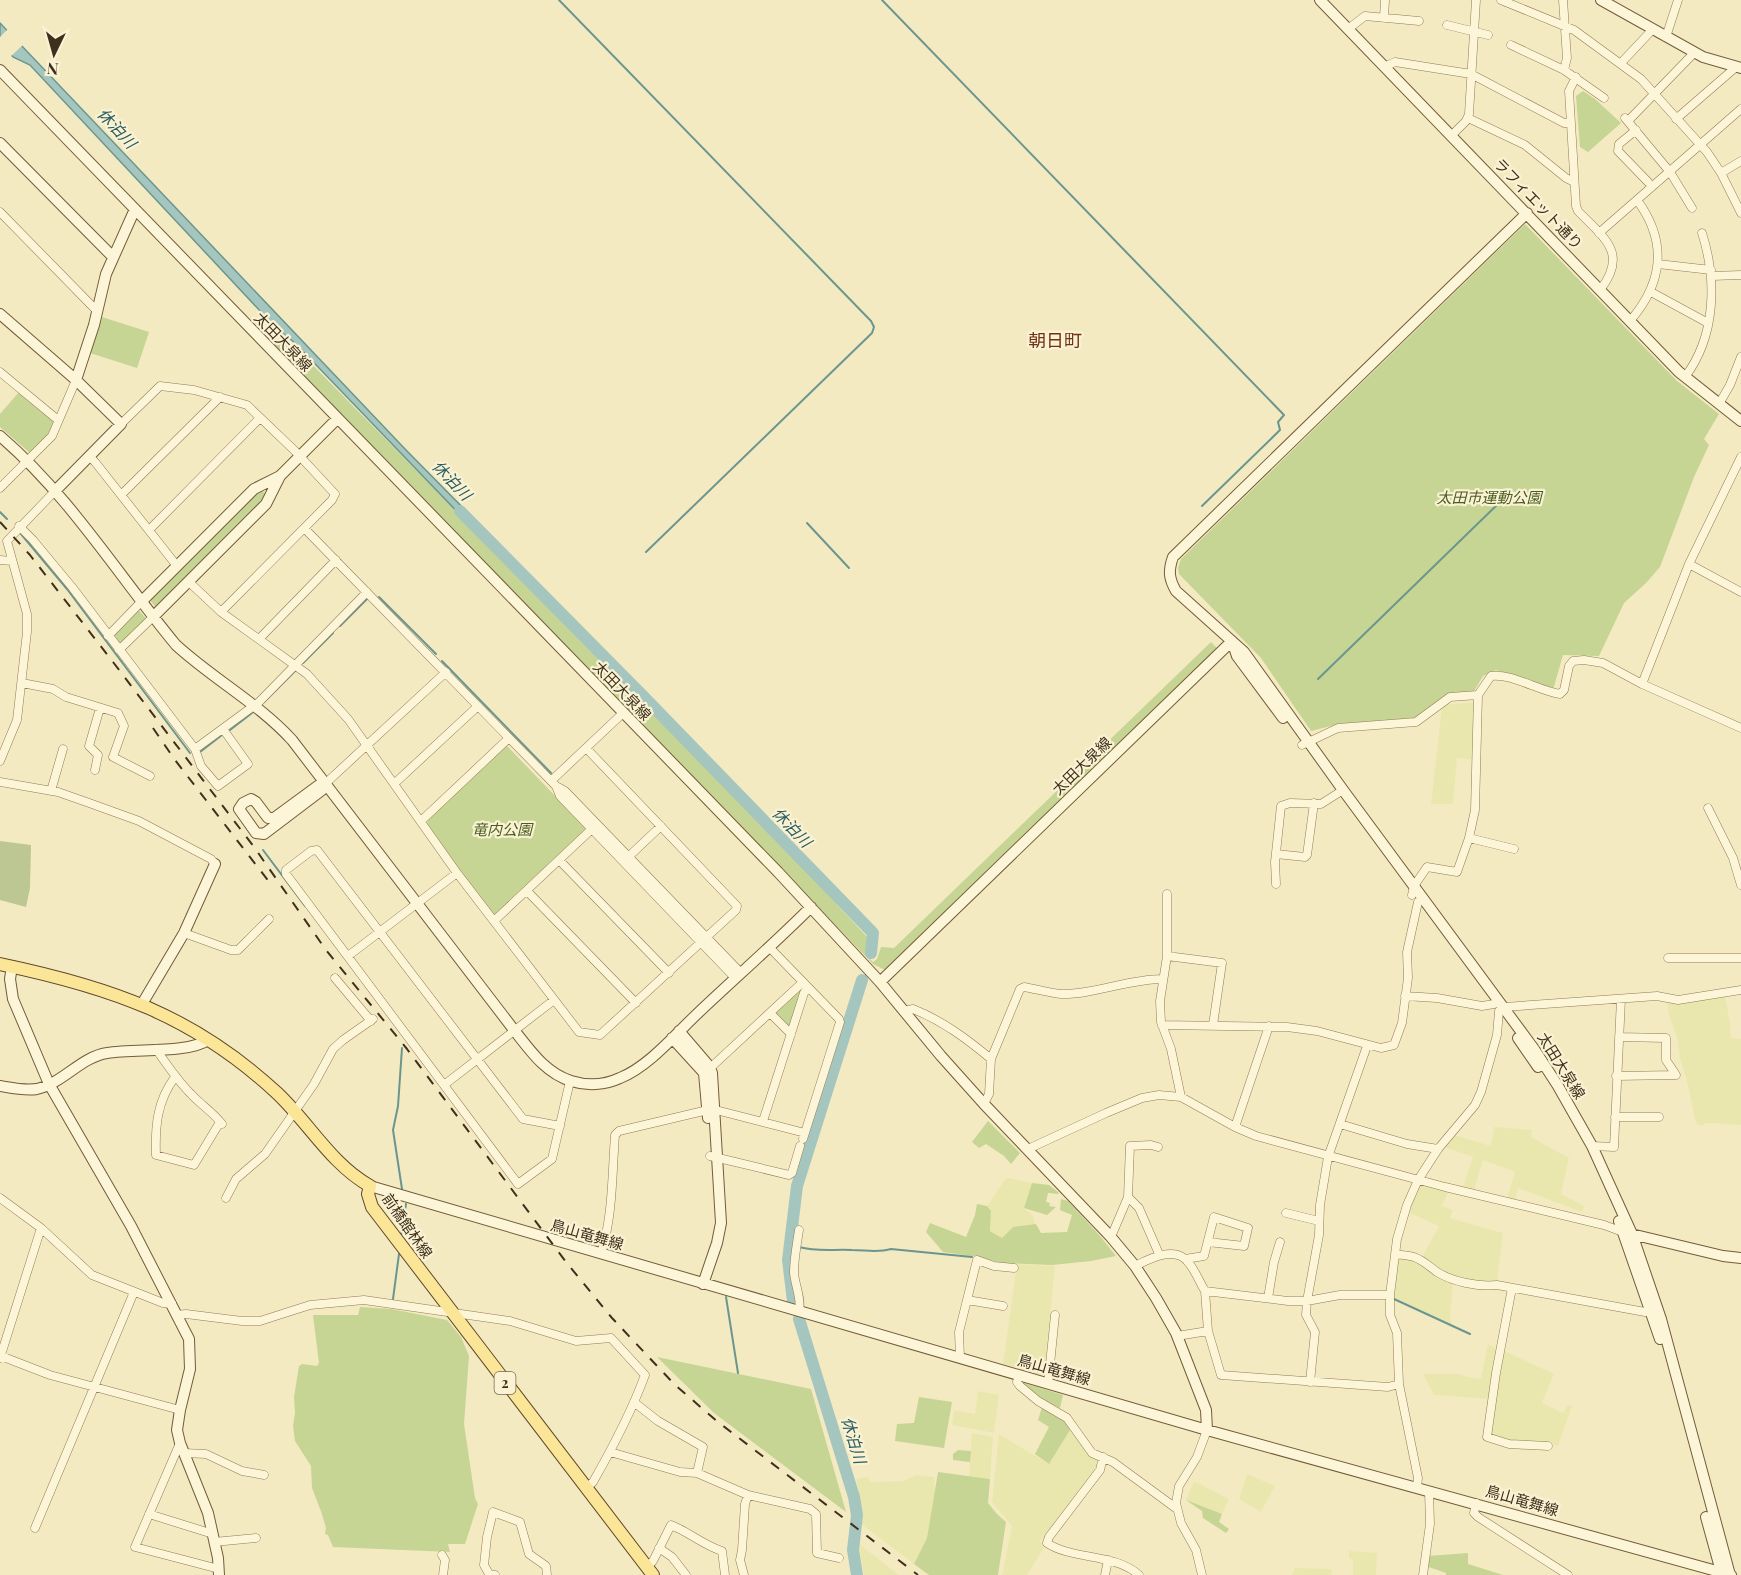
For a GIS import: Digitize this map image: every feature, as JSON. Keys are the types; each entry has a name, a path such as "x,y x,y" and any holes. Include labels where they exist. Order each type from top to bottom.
{"main road":[{"name":"前橋館林線","path":"6,965 91,986 167,1015 240,1062 295,1110 346,1170 370,1186 368,1194 372,1207 650,1571"}],"street":[{"name":"ラフィエット通り","path":"1320,0 1685,377 1741,421"},
{"path":"1384,18 1385,0"},
{"path":"1451,136 1468,118 1476,0"},
{"path":"1501,0 1564,25 1621,63 1656,93 1676,119 1700,144 1721,173 1739,201 1741,213"},
{"path":"1563,0 1567,58 1564,70"},
{"path":"1601,0 1613,3 1694,53 1738,68"},
{"path":"1666,37 1678,0"},
{"path":"1348,29 1365,16 1419,21"},
{"path":"1447,25 1488,35"},
{"path":"1621,63 1653,29"},
{"path":"1511,45 1564,70 1604,98"},
{"path":"1692,208 1670,172 1626,119 1656,93 1694,53"},
{"path":"1384,67 1395,62 1471,74 1564,123 1571,123"},
{"path":"1676,119 1738,68"},
{"name":"太田大泉線","path":"0,70 811,907 880,982 1232,641 1244,652 1305,743 1415,894 1499,1007 1534,1049 1592,1146 1628,1233 1654,1310 1727,1574"},
{"path":"1576,77 1569,91 1577,208 1611,248 1614,257 1611,272 1600,290"},
{"path":"1599,233 1741,109"},
{"path":"1468,118 1525,144 1574,182"},
{"path":"1636,130 1619,144 1618,151 1648,182"},
{"path":"0,143 113,257"},
{"path":"1721,173 1741,161"},
{"path":"1630,321 1651,292 1658,264 1657,247 1652,228 1637,200"},
{"path":"0,488 52,436 76,380 113,257 135,209"},
{"path":"0,212 97,311"},
{"path":"1232,641 1176,591 1169,579 1173,557 1527,213"},
{"path":"1685,377 1698,358 1708,323 1711,273 1702,233"},
{"path":"1658,264 1711,273 1741,275"},
{"path":"1651,292 1708,323"},
{"path":"0,314 76,380 121,424"},
{"path":"1719,404 1741,357"},
{"path":"0,372 58,420"},
{"path":"0,761 17,720 27,632 27,614 12,561 3,539 90,457 160,386 194,390 247,405 300,456 335,494 305,529 221,612"},
{"path":"121,495 220,397"},
{"path":"149,530 260,418"},
{"path":"108,636 254,489 280,476 337,419"},
{"path":"0,436 27,460 55,491 176,645 254,705 286,733 419,903 514,1030 545,1066 570,1081 599,1084 622,1078 637,1069 811,907"},
{"path":"90,457 177,566"},
{"path":"1642,684 1689,564 1741,457"},
{"path":"119,650 266,504 280,476"},
{"path":"19,526 58,571 119,650 195,750 201,766 217,786 248,764 223,729"},
{"path":"305,529 509,738 565,791 594,827 738,975"},
{"path":"0,560 12,561"},
{"path":"260,638 336,560"},
{"path":"1689,564 1741,592"},
{"path":"189,582 221,612 296,664 324,692 368,745 458,873 579,1032 600,1035 705,940 736,910 737,906 586,748"},
{"path":"195,750 254,705 367,592"},
{"path":"1162,1025 1269,1026 1317,1031 1367,1046 1381,1048 1394,1045 1402,1023 1407,952 1415,894 1427,867 1457,872 1469,838 1475,810 1478,695 1491,676 1497,675 1547,692 1560,694 1564,690 1569,666 1573,662 1584,660 1603,663 1642,684 1741,728"},
{"path":"326,783 319,785 274,818 268,818 254,800 243,803 239,809 256,833 264,834 322,790 326,783 446,672"},
{"path":"22,683 53,689 66,697 118,713 124,726 113,757 150,776"},
{"path":"1305,743 1338,728 1416,722 1450,697 1478,695"},
{"path":"395,783 478,706"},
{"path":"95,770 98,755 90,749 89,743 100,708"},
{"path":"554,783 622,713"},
{"path":"421,821 509,738"},
{"path":"51,791 63,749"},
{"path":"0,782 51,791 139,821 211,859 215,864 184,933 142,1004"},
{"path":"1276,885 1276,854 1281,806 1290,803 1326,802 1340,792"},
{"path":"1276,854 1307,855 1314,803"},
{"path":"1708,808 1733,858 1741,885"},
{"path":"626,859 661,826"},
{"path":"494,921 594,827"},
{"path":"1469,838 1514,849"},
{"path":"560,1126 523,1119 318,852 311,851 286,870 286,874 518,1184 552,1159 560,1126 570,1081"},
{"path":"559,860 669,973"},
{"path":"348,956 458,873"},
{"path":"527,891 636,1003"},
{"path":"1167,894 1167,956 1160,1001 1162,1025 1172,1049 1181,1097"},
{"name":"太田大泉線","path":"1415,894 1499,1007 1551,1087 1585,1146 1628,1233"},
{"path":"184,933 231,950 238,950 269,919"},
{"path":"714,1156 789,1175 792,1173 840,1022 840,1019 769,947"},
{"path":"1167,956 1222,963 1213,1025"},
{"path":"1668,958 1741,958"},
{"path":"6,965 13,999 49,1084 131,1226 189,1340 190,1369 177,1430 201,1493 219,1572 135,1547 182,1448"},
{"path":"226,1198 236,1179 265,1154 314,1084 333,1049 350,1034 372,1020 335,978"},
{"path":"984,1104 988,1094 991,1059 1020,989 1024,987 1060,994 1127,982 1162,979"},
{"path":"880,982 984,1104 1111,1237 1135,1266 1177,1335 1206,1410 1207,1430 1197,1456 1179,1486 1177,1509 1181,1523 1196,1550 1202,1575"},
{"path":"707,1070 805,985"},
{"path":"763,1121 805,985"},
{"path":"1405,996 1499,1007 1657,996 1678,1000 1741,990"},
{"path":"1592,1146 1614,1147 1621,999"},
{"path":"444,1084 554,1000"},
{"path":"1417,1487 1418,1478 1399,1384 1397,1333 1390,1315 1395,1254 1407,1205 1418,1180 1438,1149 1478,1099 1497,1035 1499,1007"},
{"path":"904,1011 909,1008 913,1009 945,1025 966,1038 991,1059"},
{"path":"770,1013 791,1034"},
{"path":"1235,1127 1269,1026"},
{"path":"675,1035 707,1070 721,1223 718,1240 703,1284"},
{"path":"1616,1076 1676,1075 1666,1060 1666,1038 1619,1037"},
{"path":"0,1086 32,1089 49,1084 97,1055 194,1047 208,1040"},
{"path":"1310,1382 1314,1332 1306,1315 1307,1301 1319,1235 1328,1157 1367,1046"},
{"path":"156,1049 175,1077 221,1123 194,1165 156,1155 156,1120 162,1098 175,1077"},
{"path":"1028,1149 1142,1098 1159,1095 1181,1097 1256,1136 1328,1157 1604,1225 1628,1233 1723,1256 1741,1258"},
{"path":"601,1254 607,1227 617,1132 711,1109 763,1121 803,1139"},
{"path":"1615,1117 1659,1117"},
{"path":"1340,1124 1407,1144 1438,1149"},
{"path":"1111,1237 1128,1197 1130,1146 1158,1147"},
{"name":"鳥山竜舞線","path":"370,1186 1207,1430 1727,1574"},
{"path":"1128,1197 1139,1208 1159,1254"},
{"path":"0,1198 41,1228 92,1275 172,1304"},
{"path":"1286,1213 1319,1221"},
{"path":"1135,1266 1159,1254 1185,1258 1204,1256 1214,1217 1248,1228 1244,1246 1208,1242"},
{"path":"41,1228 0,1357 50,1375 180,1410"},
{"path":"799,1230 794,1262 799,1311"},
{"path":"1268,1298 1280,1242"},
{"path":"1395,1254 1414,1257 1456,1280 1488,1286 1497,1285 1645,1312 1654,1310"},
{"path":"1185,1258 1205,1291 1208,1331 1221,1375 1388,1387 1399,1384"},
{"path":"960,1358 959,1332 977,1260 994,1266 1014,1268"},
{"path":"1512,1288 1487,1437 1509,1444 1548,1446"},
{"path":"1205,1291 1307,1301 1340,1295 1390,1295"},
{"path":"35,1528 135,1292"},
{"path":"177,1315 260,1321 310,1305 359,1299 510,1321 576,1341 613,1339 645,1375 635,1403 610,1452 593,1482 586,1488"},
{"path":"967,1300 1003,1306"},
{"path":"1048,1384 1055,1315"},
{"path":"1177,1335 1208,1331"},
{"path":"1019,1375 1017,1382 1020,1386 1042,1404 1063,1414 1092,1453 1113,1462 1177,1509"},
{"path":"635,1403 658,1421 702,1447 697,1473"},
{"path":"182,1448 206,1454 242,1471 264,1475"},
{"path":"610,1452 680,1472 697,1473 748,1495 814,1511 817,1518 817,1553 839,1558"},
{"path":"1103,1457 1100,1470 1047,1541 1050,1546 1123,1565 1139,1575"},
{"path":"1423,1575 1430,1524 1429,1491"},
{"path":"744,1575 740,1560 745,1504 748,1495"},
{"path":"1476,1503 1474,1513 1478,1518 1568,1575"},
{"path":"495,1575 489,1574 484,1565 493,1512 520,1522 529,1554 546,1566 547,1575"},
{"path":"149,1514 213,1538 256,1538"},
{"path":"650,1571 671,1525 702,1543 722,1551 725,1575"},
{"path":"659,1548 672,1557 686,1575"},
{"path":"442,1555 445,1560 443,1575"},
{"path":"1105,1575 1108,1560"}],"shaded area":[{"path":"1478,702 1474,760 1457,758 1453,804 1431,804 1442,705"},
{"path":"1725,994 1731,1038 1741,1039 1741,1125 1706,1123 1702,1126 1696,1124 1667,1002"},
{"path":"1494,1127 1532,1130 1531,1137 1569,1158 1561,1194 1584,1206 1582,1212 1518,1188 1515,1200 1507,1198 1515,1172 1483,1160 1474,1190 1463,1187 1473,1157 1441,1146 1451,1134 1491,1146"},
{"path":"1005,1179 1032,1183 1024,1208 1033,1216 1035,1224 1013,1227 1002,1238 990,1231 991,1211 987,1206"},
{"path":"1418,1180 1449,1190 1442,1206 1453,1210 1450,1218 1503,1233 1497,1282 1487,1284 1456,1280 1421,1259 1439,1226 1405,1211"},
{"path":"1396,1257 1415,1259 1453,1281 1450,1317 1452,1325 1390,1298"},
{"path":"1017,1264 1055,1266 1044,1376 1003,1364"},
{"path":"1488,1344 1496,1349 1489,1399 1434,1395 1423,1374 1459,1374 1481,1379"},
{"path":"1500,1349 1554,1374 1542,1403 1563,1413 1568,1405 1572,1406 1558,1446 1547,1443 1510,1442 1488,1435"},
{"path":"978,1391 999,1395 994,1433 952,1425 954,1410 975,1414"},
{"path":"1070,1430 1088,1454 1097,1458 1096,1467 1040,1541 1044,1548 1027,1575 1002,1575 1012,1526 992,1502 999,1434 1049,1464"},
{"path":"972,1433 993,1437 990,1479 969,1476"},
{"path":"1247,1474 1275,1486 1261,1512 1239,1499"},
{"path":"916,1475 934,1477 935,1497 927,1538 914,1564 860,1523 856,1479 868,1477 870,1482 903,1481"},
{"path":"1194,1481 1229,1499 1222,1514 1186,1500"},
{"path":"858,1543 899,1575 864,1575"},
{"path":"1349,1551 1377,1553 1376,1575 1353,1575 1353,1559 1349,1558"},
{"path":"1295,1568 1331,1569 1332,1575 1292,1575"}],"green space":[{"path":"1583,91 1621,123 1588,152 1580,147 1576,96"},
{"name":"太田市運動公園","path":"1525,224 1677,381 1719,414 1704,439 1709,445 1694,477 1660,567 1624,603 1599,656 1563,655 1553,690 1496,670 1483,676 1473,693 1467,696 1442,698 1415,720 1331,726 1311,731 1261,658 1179,574 1181,559"},
{"path":"102,317 149,332 137,368 90,353"},
{"path":"266,337 295,347 715,774 869,939 867,956 873,962 877,959 881,947 894,948 1211,642 1218,649 885,970 873,964"},
{"path":"19,392 54,424 50,433 30,453 0,427 0,414"},
{"path":"260,489 267,495 264,502 158,610 148,598"},
{"path":"138,609 147,620 122,645 119,644 113,637 113,633"},
{"name":"竜内公園","path":"507,746 586,828 497,915 493,915 427,825 428,820"},
{"path":"0,841 31,845 30,888 26,907 0,900"},
{"path":"800,988 802,990 791,1025 788,1027 776,1012"},
{"path":"988,1121 1020,1153 1011,1164 1004,1156 986,1144 979,1148 972,1142"},
{"path":"1032,1183 1049,1185 1059,1194 1048,1193 1046,1202 1050,1203 1049,1206 1056,1207 1047,1215 1024,1208"},
{"path":"1061,1199 1068,1201 1116,1256 1052,1265 1002,1263 943,1252 926,1232 930,1223 966,1237 977,1204 987,1206 991,1211 990,1231 1002,1238 1013,1227 1036,1224 1041,1233 1067,1232 1072,1215 1060,1210"},
{"path":"360,1307 391,1309 447,1320 461,1337 469,1356 464,1424 475,1498 478,1504 465,1544 448,1544 450,1552 333,1547 328,1535 325,1534 326,1528 312,1488 311,1466 295,1441 294,1397 299,1366 302,1364 317,1366 319,1363 313,1315 358,1315"},
{"path":"657,1357 811,1389 846,1512 714,1413"},
{"path":"1021,1382 1063,1395 1060,1408 1038,1398"},
{"path":"919,1397 952,1402 944,1448 895,1441 897,1424 914,1423"},
{"path":"1042,1407 1062,1417 1070,1430 1049,1464 1035,1454 1049,1427 1038,1420"},
{"path":"958,1450 971,1451 970,1462 953,1460 953,1454"},
{"path":"938,1472 990,1479 988,1503 1006,1522 998,1575 929,1575 914,1564 927,1538"},
{"path":"1186,1500 1222,1514 1219,1522 1229,1529 1226,1533 1203,1518 1202,1511"},
{"path":"1468,1553 1468,1564 1503,1575 1446,1575 1446,1573 1426,1566 1428,1556"}],"water":[{"path":"0,23 474,519 468,523 295,343 276,328 30,65 13,57 0,42"}],"pier":[{"path":"9,28 24,44 10,57 0,46 0,37"}],"waterway":[{"path":"559,0 871,321 874,327 872,333 646,552"},
{"path":"882,0 1284,415 1278,422 1280,430 1202,506"},
{"path":"1318,679 1500,502"},
{"name":"休泊川","path":"460,511 873,933 871,953"},
{"path":"0,512 7,519"},
{"path":"807,523 849,568"},
{"path":"21,534 67,589 190,753"},
{"path":"379,597 436,654"},
{"path":"340,626 367,599"},
{"path":"303,663 333,633"},
{"path":"442,661 551,773"},
{"path":"264,702 295,671"},
{"path":"230,730 252,713"},
{"path":"200,752 222,735"},
{"path":"263,850 305,906"},
{"name":"休泊川","path":"793,1301 788,1260 797,1186 862,980"},
{"path":"402,1048 398,1106 393,1130 402,1189"},
{"path":"401,1235 406,1204"},
{"path":"799,1247 819,1250 877,1251 891,1249 972,1257"},
{"path":"393,1299 399,1254"},
{"path":"726,1297 738,1373"},
{"path":"1394,1299 1470,1334"},
{"name":"休泊川","path":"799,1319 854,1497 857,1515 853,1550 857,1575"}],"railway":[{"path":"0,522 30,555 113,662 254,847 326,950 407,1049 566,1262 612,1318 675,1385 718,1422 918,1575"},
{"path":"153,728 270,883"}],"district":[{"name":"朝日町","path":"1055,341"}]}
